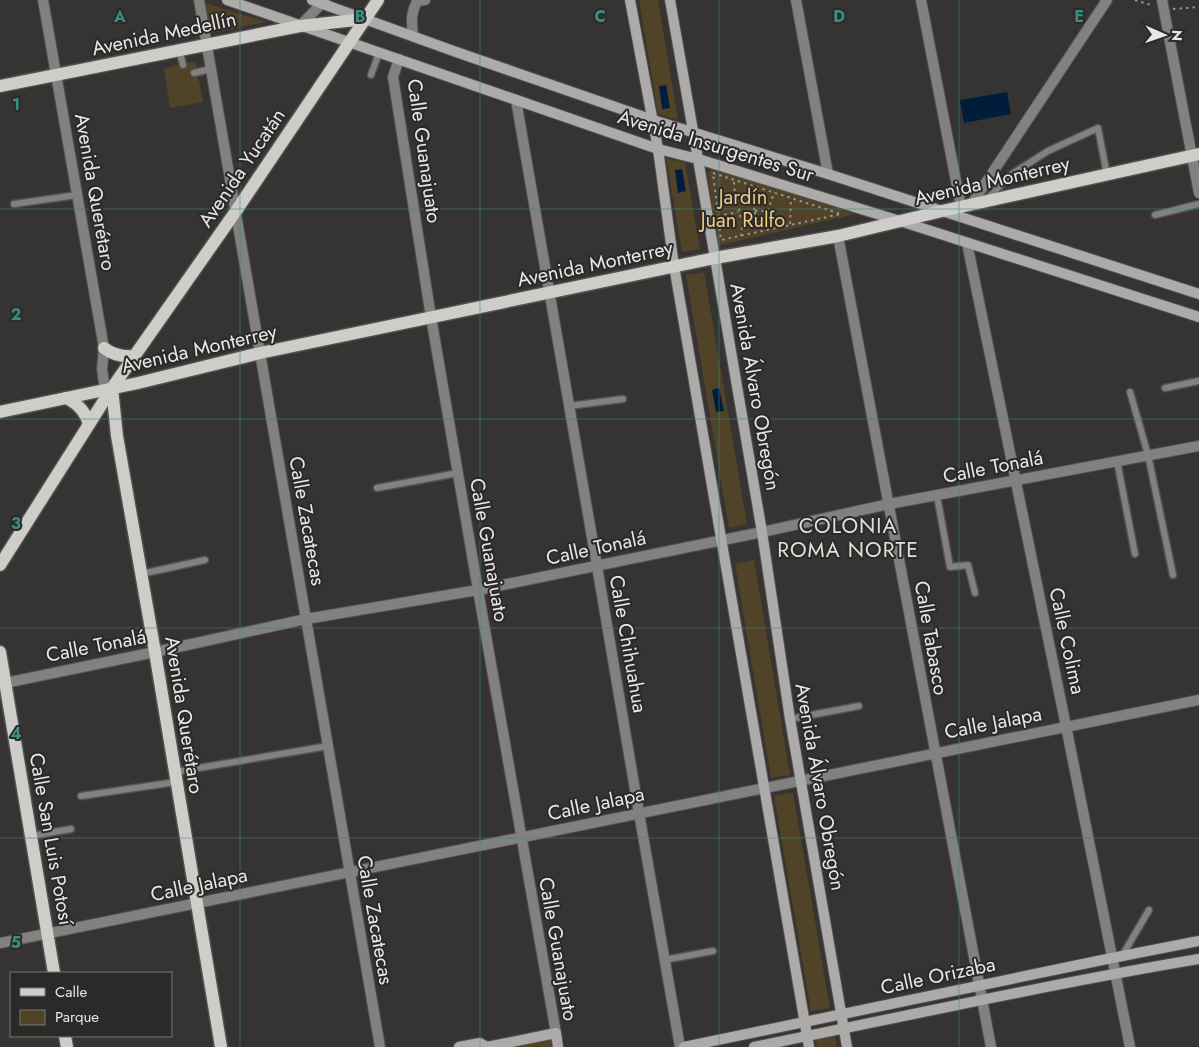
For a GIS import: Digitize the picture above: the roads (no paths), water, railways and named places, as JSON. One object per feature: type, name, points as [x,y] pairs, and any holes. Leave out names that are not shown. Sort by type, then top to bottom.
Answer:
[{"type":"main road","name":"Avenida Insurgentes Sur","points":[[227,0],[658,149],[698,159],[900,221],[1199,317]]},
{"type":"main road","name":"Avenida Yucatán","points":[[108,389],[135,356],[236,211],[378,0]]},
{"type":"main road","points":[[630,0],[658,149],[674,266],[808,1042]]},
{"type":"main road","name":"Avenida Álvaro Obregón","points":[[670,0],[762,532],[800,780],[847,1047]]},
{"type":"main road","name":"Avenida Insurgentes Sur","points":[[320,1],[365,19],[653,120],[828,174],[1199,294]]},
{"type":"main road","name":"Avenida Medellín","points":[[0,86],[300,26],[365,19]]},
{"type":"main road","name":"Avenida Monterrey","points":[[0,412],[260,353],[674,266],[838,236],[985,201],[1196,155]]},
{"type":"main road","points":[[104,348],[108,352],[119,356],[135,356]]},
{"type":"main road","points":[[0,565],[89,424],[108,389]]},
{"type":"main road","name":"Avenida Querétaro","points":[[108,389],[155,652],[220,1047]]},
{"type":"main road","points":[[66,398],[83,411],[89,424]]},
{"type":"main road","name":"Calle San Luis Potosí","points":[[0,652],[3,683],[54,972]]},
{"type":"main road","name":"Calle Orizaba","points":[[682,1047],[1199,941]]},
{"type":"main road","name":"Calle Orizaba","points":[[754,1047],[808,1042],[844,1028],[1115,973],[1199,959]]},
{"type":"main road","points":[[459,1047],[480,1043],[487,1047],[556,1033]]},
{"type":"main road","name":"Calle Guanajuato","points":[[556,1033],[558,1047]]},
{"type":"street","name":"Avenida Querétaro","points":[[42,0],[104,348],[102,368],[108,389]]},
{"type":"street","name":"Calle Zacatecas","points":[[199,0],[380,1047]]},
{"type":"street","points":[[413,36],[411,17],[413,10],[418,2],[425,0]]},
{"type":"street","points":[[796,0],[828,174]]},
{"type":"street","points":[[921,0],[966,206]]},
{"type":"street","points":[[966,206],[1107,0]]},
{"type":"street","points":[[1162,0],[1196,155],[1199,193]]},
{"type":"street","points":[[300,26],[320,1]]},
{"type":"street","name":"Calle Guanajuato","points":[[399,60],[393,77],[478,590],[556,1033]]},
{"type":"street","name":"Calle Chihuahua","points":[[516,100],[664,960],[682,1047]]},
{"type":"street","name":"Calle Tabasco","points":[[838,236],[990,1047]]},
{"type":"street","name":"Calle Colima","points":[[967,243],[1066,726],[1117,957],[1115,973],[1130,1047]]},
{"type":"street","name":"Calle Tonalá","points":[[3,683],[306,620],[478,590],[597,566],[889,504],[1199,446]]},
{"type":"street","name":"Calle Jalapa","points":[[0,943],[1199,700]]},
{"type":"lane","points":[[179,49],[183,65]]},
{"type":"lane","points":[[371,75],[379,52]]},
{"type":"lane","points":[[194,73],[211,69]]},
{"type":"lane","points":[[985,201],[1012,174],[1048,151],[1098,128],[1107,175]]},
{"type":"lane","points":[[14,204],[77,194]]},
{"type":"lane","points":[[1156,215],[1199,204]]},
{"type":"lane","points":[[1165,388],[1199,381]]},
{"type":"lane","points":[[1130,392],[1148,455],[1173,575]]},
{"type":"lane","points":[[569,406],[623,398]]},
{"type":"lane","points":[[1117,461],[1135,554]]},
{"type":"lane","points":[[377,488],[458,472]]},
{"type":"lane","points":[[936,496],[950,567],[968,565],[975,594]]},
{"type":"lane","points":[[141,574],[205,560]]},
{"type":"lane","points":[[790,719],[860,706]]},
{"type":"lane","points":[[81,796],[328,746]]},
{"type":"lane","points":[[31,836],[71,828]]},
{"type":"lane","points":[[1117,957],[1149,910]]},
{"type":"lane","points":[[664,960],[714,951]]},
{"type":"water","points":[[666,85],[670,108],[662,109],[659,86]]},
{"type":"water","points":[[1007,92],[1011,114],[964,123],[960,100]]},
{"type":"water","points":[[682,169],[686,191],[678,193],[675,170]]},
{"type":"water","points":[[719,388],[724,411],[716,412],[712,390]]},
{"type":"district","name":"COLONIA ROMA NORTE","points":[[848,538]]},
{"type":"park label","name":"Jardín Juan Rulfo","points":[[743,208]]}]
